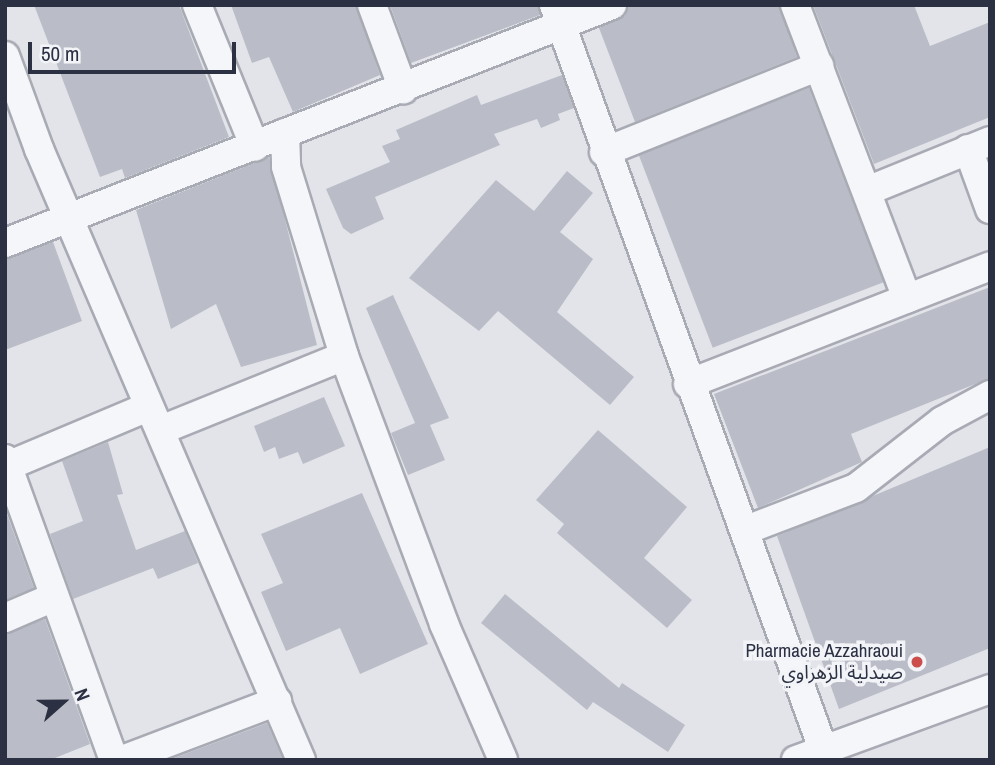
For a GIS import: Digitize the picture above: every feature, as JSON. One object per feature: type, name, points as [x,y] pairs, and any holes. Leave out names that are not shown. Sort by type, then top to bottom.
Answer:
[{"type":"street","points":[[197,5],[255,147]]},
{"type":"street","points":[[372,5],[403,89]]},
{"type":"street","points":[[5,243],[68,216],[403,89],[558,15],[612,5]]},
{"type":"street","points":[[795,5],[907,298]]},
{"type":"street","points":[[558,15],[604,152],[688,384],[746,530],[826,754]]},
{"type":"street","points":[[5,56],[68,216],[301,760]]},
{"type":"street","points":[[604,152],[819,66]]},
{"type":"street","points":[[285,133],[288,176],[344,355],[444,624],[503,760]]},
{"type":"street","points":[[867,191],[979,145],[990,209]]},
{"type":"street","points":[[688,384],[990,266]]},
{"type":"street","points":[[114,760],[52,598],[6,464],[344,355]]},
{"type":"street","points":[[746,530],[856,488],[942,421],[990,395]]},
{"type":"street","points":[[5,618],[52,598]]},
{"type":"street","points":[[796,760],[826,754],[990,690]]},
{"type":"street","points":[[122,760],[277,701]]},
{"type":"building","points":[[34,5],[179,5],[229,137],[125,178],[122,169],[100,177]]},
{"type":"building","points":[[231,5],[356,5],[380,75],[293,112],[269,57],[252,63]]},
{"type":"building","points":[[390,5],[538,5],[540,15],[411,63]]},
{"type":"building","points":[[628,5],[779,5],[797,57],[635,122],[599,28],[625,16]]},
{"type":"building","points":[[813,5],[914,5],[930,46],[990,22],[990,117],[874,164]]},
{"type":"building","points":[[562,75],[574,108],[558,114],[560,120],[541,128],[537,119],[494,134],[500,145],[375,197],[384,219],[351,234],[343,228],[326,189],[390,162],[382,146],[400,139],[396,130],[477,95],[481,105]]},
{"type":"building","points":[[809,88],[884,282],[713,348],[638,154]]},
{"type":"building","points":[[269,157],[317,345],[241,367],[216,304],[171,329],[136,210]]},
{"type":"building","points":[[567,171],[593,193],[560,232],[593,259],[557,312],[634,377],[610,405],[498,311],[479,331],[409,278],[496,180],[534,211]]},
{"type":"building","points":[[53,242],[82,321],[5,350],[5,259]]},
{"type":"building","points":[[990,287],[990,378],[851,434],[862,462],[758,508],[714,394]]},
{"type":"building","points":[[393,295],[449,418],[430,425],[445,460],[408,475],[391,433],[415,423],[366,308]]},
{"type":"building","points":[[324,397],[345,446],[303,464],[298,452],[279,459],[275,447],[264,452],[254,426]]},
{"type":"building","points":[[598,430],[687,507],[644,558],[692,600],[667,628],[557,533],[564,524],[536,500]]},
{"type":"building","points":[[108,442],[123,494],[117,495],[136,550],[185,531],[198,563],[158,579],[153,568],[73,599],[50,534],[83,521],[62,461]]},
{"type":"building","points":[[990,447],[990,648],[839,709],[777,536]]},
{"type":"building","points":[[362,493],[428,644],[360,674],[340,628],[286,651],[261,592],[283,583],[261,534]]},
{"type":"building","points":[[5,509],[34,588],[5,600]]},
{"type":"building","points":[[505,594],[619,688],[622,683],[685,725],[668,752],[593,702],[587,710],[481,623]]},
{"type":"building","points":[[45,619],[90,744],[50,760],[5,760],[5,634]]},
{"type":"building","points":[[267,723],[283,760],[169,760]]},
{"type":"place","name":"Pharmacie Azzahraoui صيدلية الزهراوي","points":[[917,662]]}]
